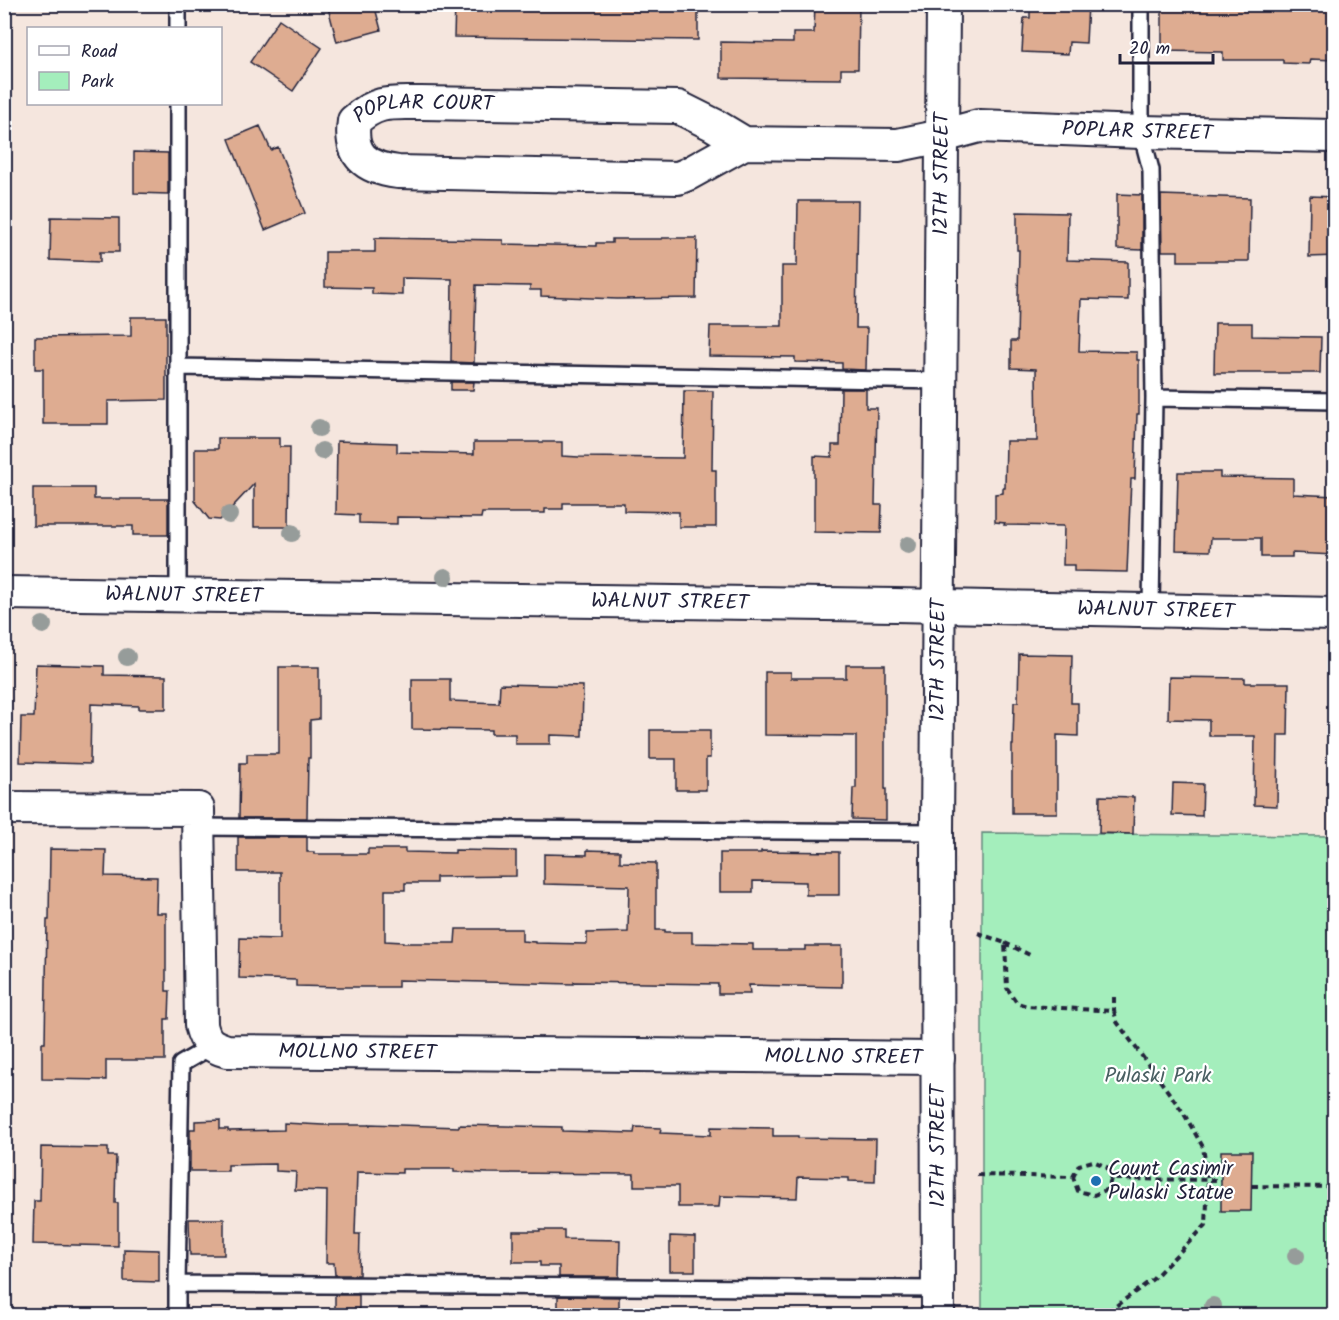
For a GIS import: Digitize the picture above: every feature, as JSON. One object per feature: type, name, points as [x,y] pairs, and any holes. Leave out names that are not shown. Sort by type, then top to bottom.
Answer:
[{"type":"street","name":"12TH STREET","points":[[938,1302],[937,832],[943,4]]},
{"type":"street","name":"POPLAR COURT","points":[[387,103],[678,107],[744,143],[720,158],[678,178],[398,172],[381,170],[365,161],[354,148],[352,131],[354,121],[366,111],[387,103]]},
{"type":"street","name":"POPLAR STREET","points":[[942,136],[979,126],[1335,136]]},
{"type":"street","points":[[744,143],[898,145],[942,136]]},
{"type":"street","name":"WALNUT STREET","points":[[4,592],[1335,614]]},
{"type":"street","points":[[4,808],[198,809],[201,1025],[204,1036],[212,1046]]},
{"type":"street","name":"MOLLNO STREET","points":[[212,1046],[227,1051],[938,1058]]},
{"type":"lane","points":[[178,4],[178,27]]},
{"type":"lane","points":[[1141,4],[1141,132],[1151,170],[1154,398],[1152,610]]},
{"type":"lane","points":[[178,105],[178,594]]},
{"type":"lane","points":[[178,367],[940,381]]},
{"type":"lane","points":[[1154,398],[1335,401]]},
{"type":"lane","points":[[197,827],[937,832]]},
{"type":"lane","points":[[177,1316],[181,1064],[212,1046]]},
{"type":"lane","points":[[177,1284],[938,1302]]},
{"type":"path","points":[[978,933],[1030,955]]},
{"type":"path","points":[[1005,943],[1007,988],[1017,1003],[1027,1006],[1114,1011]]},
{"type":"path","points":[[1102,1316],[1153,1279],[1206,1225],[1208,1180],[1203,1147],[1183,1112],[1117,1022],[1114,997]]},
{"type":"path","points":[[1333,1316],[1335,1097]]},
{"type":"path","points":[[1093,1161],[1107,1167],[1111,1179],[1108,1190],[1094,1195],[1078,1191],[1072,1178],[1079,1165],[1093,1161]]},
{"type":"path","points":[[977,1175],[1072,1178]]},
{"type":"path","points":[[1111,1179],[1221,1180]]},
{"type":"path","points":[[1252,1186],[1334,1187]]},
{"type":"green space","name":"Pulaski Park","points":[[982,833],[1334,836],[1334,1315],[982,1316]]},
{"type":"building","points":[[327,4],[374,4],[381,30],[337,42]]},
{"type":"building","points":[[455,4],[698,4],[698,40],[454,37]]},
{"type":"building","points":[[815,4],[859,4],[858,69],[841,69],[841,79],[721,78],[721,42],[793,43],[793,33],[814,33]]},
{"type":"building","points":[[1030,4],[1088,4],[1086,43],[1069,42],[1068,54],[1022,52],[1024,18],[1030,18]]},
{"type":"building","points":[[1162,4],[1335,4],[1335,60],[1310,59],[1309,64],[1283,63],[1283,60],[1223,60],[1223,52],[1162,51]]},
{"type":"building","points":[[279,19],[322,48],[293,91],[250,62]]},
{"type":"building","points":[[260,126],[271,150],[278,147],[305,213],[265,230],[229,139]]},
{"type":"building","points":[[134,152],[168,153],[168,194],[134,193]]},
{"type":"building","points":[[1117,194],[1142,195],[1142,250],[1117,249]]},
{"type":"building","points":[[1161,195],[1250,198],[1249,261],[1178,261],[1178,251],[1162,251]]},
{"type":"building","points":[[1310,196],[1335,197],[1335,256],[1309,257]]},
{"type":"building","points":[[798,201],[858,201],[856,328],[867,328],[866,370],[842,369],[842,363],[795,362],[795,357],[709,356],[710,326],[782,326],[782,266],[797,266]]},
{"type":"building","points":[[1017,212],[1068,213],[1067,260],[1128,262],[1128,300],[1081,299],[1079,351],[1137,352],[1137,360],[1139,360],[1139,414],[1137,414],[1135,479],[1131,479],[1127,572],[1074,571],[1074,565],[1063,565],[1064,526],[1004,525],[1005,523],[995,522],[995,494],[1003,493],[1003,488],[1005,488],[1006,441],[1037,441],[1036,369],[1011,368],[1011,341],[1017,341],[1019,250],[1017,250]]},
{"type":"building","points":[[51,217],[119,218],[119,252],[100,252],[100,262],[50,260]]},
{"type":"building","points":[[375,238],[503,240],[503,244],[596,246],[596,243],[612,243],[612,239],[697,238],[696,298],[617,299],[541,296],[541,290],[530,290],[530,286],[476,285],[474,363],[451,362],[452,279],[402,278],[402,295],[372,294],[372,288],[325,287],[325,252],[375,252]]},
{"type":"building","points":[[131,317],[166,317],[166,400],[108,401],[108,424],[43,424],[43,369],[35,369],[35,337],[131,336]]},
{"type":"building","points":[[1215,323],[1252,323],[1252,336],[1321,337],[1320,373],[1214,373]]},
{"type":"building","points":[[451,382],[474,382],[473,390],[451,390]]},
{"type":"building","points":[[841,389],[866,389],[866,408],[877,408],[875,505],[882,505],[881,533],[814,532],[814,456],[832,457],[832,445],[840,445]]},
{"type":"building","points":[[684,391],[713,391],[712,470],[716,470],[716,527],[679,527],[679,512],[624,511],[624,503],[563,503],[563,509],[545,509],[545,513],[482,513],[481,518],[397,517],[397,524],[359,523],[359,515],[336,514],[337,441],[397,443],[397,452],[474,454],[474,442],[562,442],[562,456],[683,458]]},
{"type":"building","points":[[218,438],[280,438],[280,447],[290,447],[289,527],[254,527],[254,484],[220,520],[209,519],[195,501],[195,449],[218,449]]},
{"type":"building","points":[[1178,472],[1220,472],[1220,477],[1293,478],[1293,494],[1335,496],[1335,555],[1292,553],[1292,557],[1261,557],[1261,538],[1211,538],[1210,551],[1176,550]]},
{"type":"building","points":[[33,488],[94,488],[94,499],[168,499],[168,535],[133,535],[133,526],[33,526]]},
{"type":"building","points":[[1019,654],[1072,655],[1071,703],[1078,703],[1078,736],[1057,735],[1057,813],[1012,813],[1012,745],[1014,702],[1018,702]]},
{"type":"building","points":[[36,664],[104,666],[104,675],[166,676],[166,709],[91,704],[90,764],[20,762],[21,717],[34,717]]},
{"type":"building","points":[[846,665],[885,665],[886,820],[852,819],[853,788],[856,788],[856,736],[765,735],[765,672],[791,672],[791,678],[846,678]]},
{"type":"building","points":[[279,667],[319,667],[319,719],[310,720],[307,818],[239,818],[240,763],[247,763],[247,754],[279,754]]},
{"type":"building","points":[[1169,677],[1245,678],[1245,683],[1289,683],[1288,735],[1278,735],[1277,806],[1254,805],[1255,736],[1209,736],[1209,720],[1168,719]]},
{"type":"building","points":[[412,679],[450,679],[450,701],[499,703],[500,684],[583,686],[582,736],[550,735],[550,744],[515,744],[515,734],[491,734],[491,730],[412,729]]},
{"type":"building","points":[[650,730],[710,730],[710,758],[706,758],[706,790],[676,790],[676,759],[650,759]]},
{"type":"building","points":[[1173,783],[1203,784],[1202,816],[1172,815]]},
{"type":"building","points":[[1100,796],[1134,797],[1133,834],[1099,833]]},
{"type":"building","points":[[238,837],[307,837],[307,852],[314,852],[314,854],[368,854],[368,849],[455,853],[455,850],[516,851],[516,876],[436,877],[436,883],[405,883],[405,890],[385,890],[385,941],[403,943],[455,943],[456,929],[522,929],[522,941],[587,944],[587,933],[628,932],[629,886],[544,884],[544,854],[587,855],[587,850],[620,851],[620,862],[656,863],[656,930],[692,932],[692,943],[753,944],[753,950],[805,950],[805,946],[842,946],[842,987],[749,985],[750,994],[718,994],[718,984],[398,980],[398,987],[340,987],[296,986],[296,980],[239,978],[240,938],[280,939],[280,872],[238,872]]},
{"type":"building","points":[[50,849],[106,850],[105,876],[157,877],[156,913],[166,913],[166,991],[170,991],[169,1019],[165,1019],[165,1060],[106,1060],[106,1080],[42,1079]]},
{"type":"building","points":[[761,851],[839,852],[839,895],[806,895],[806,882],[753,881],[753,892],[720,892],[720,853],[761,853]]},
{"type":"building","points":[[220,1120],[220,1129],[228,1129],[228,1131],[284,1130],[284,1123],[562,1127],[562,1131],[634,1133],[635,1127],[661,1128],[660,1133],[711,1135],[711,1127],[773,1128],[773,1136],[876,1139],[875,1182],[849,1181],[849,1178],[798,1177],[797,1198],[720,1196],[719,1207],[678,1207],[678,1186],[634,1186],[634,1174],[488,1173],[454,1172],[454,1169],[402,1169],[402,1173],[357,1172],[355,1234],[360,1234],[359,1275],[335,1275],[334,1263],[326,1263],[327,1191],[295,1190],[296,1172],[276,1171],[276,1164],[228,1165],[228,1171],[190,1171],[190,1129],[195,1129],[195,1121]]},
{"type":"building","points":[[41,1147],[108,1148],[108,1156],[116,1156],[115,1203],[118,1203],[118,1246],[33,1244],[34,1201],[40,1201]]},
{"type":"building","points":[[1221,1151],[1252,1151],[1251,1211],[1221,1211]]},
{"type":"building","points":[[189,1219],[224,1219],[224,1255],[190,1255]]},
{"type":"building","points":[[564,1230],[564,1239],[620,1240],[619,1277],[559,1277],[559,1266],[540,1266],[540,1262],[513,1262],[513,1231]]},
{"type":"building","points":[[670,1236],[695,1237],[695,1271],[670,1271]]},
{"type":"building","points":[[124,1249],[159,1250],[159,1282],[124,1281]]},
{"type":"building","points":[[335,1295],[359,1295],[359,1316],[335,1316]]},
{"type":"building","points":[[558,1296],[619,1297],[619,1316],[558,1316]]},
{"type":"place","name":"Count Casimir Pulaski Statue","points":[[1096,1181]]}]
